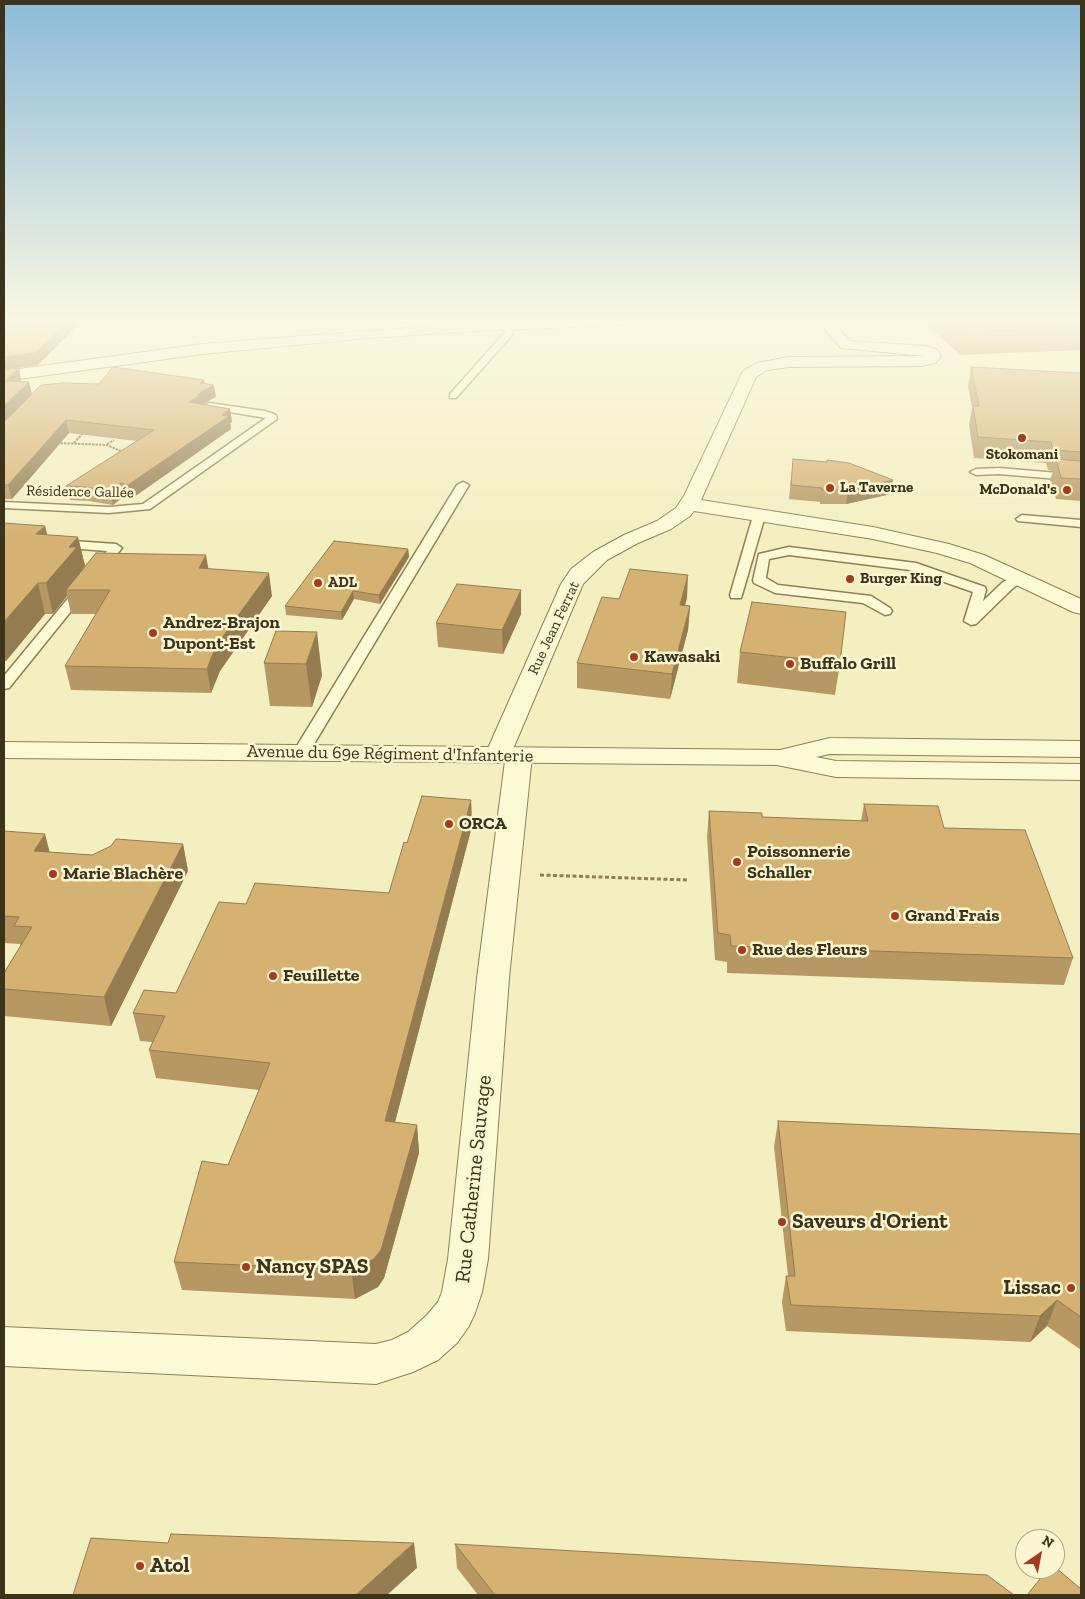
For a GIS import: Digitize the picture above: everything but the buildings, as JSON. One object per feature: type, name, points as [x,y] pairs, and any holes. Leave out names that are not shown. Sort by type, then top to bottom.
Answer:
[{"type":"street","points":[[739,393],[686,508],[759,516],[872,533],[942,548],[1021,578],[1081,607]]},
{"type":"street","name":"Rue Jean Ferrat","points":[[509,756],[566,596],[579,574],[600,556],[613,548],[664,525],[686,508]]},
{"type":"street","name":"Avenue du 69e Régiment d'Infanterie","points":[[777,758],[830,746],[1081,749]]},
{"type":"street","name":"Avenue du 69e Régiment d'Infanterie","points":[[4,750],[777,758],[836,769],[1081,772]]},
{"type":"street","name":"Rue Catherine Sauvage","points":[[4,1347],[376,1364],[398,1358],[423,1346],[442,1329],[454,1313],[462,1292],[468,1259],[494,978],[509,756]]},
{"type":"lane","points":[[453,396],[456,393]]},
{"type":"lane","name":"Résidence Gallée","points":[[4,505],[109,510],[146,507],[272,419],[272,417],[265,414],[209,406]]},
{"type":"lane","points":[[976,472],[998,471],[1081,478]]},
{"type":"lane","points":[[300,754],[463,485]]},
{"type":"lane","points":[[736,595],[759,516]]},
{"type":"lane","points":[[1022,520],[1081,524]]},
{"type":"lane","points":[[4,685],[116,548],[51,544]]},
{"type":"lane","points":[[885,611],[866,599],[775,589],[759,580],[763,557],[789,551],[912,566],[980,590],[971,621],[1008,584],[1021,578]]},
{"type":"path","points":[[74,443],[86,430]]},
{"type":"path","points":[[56,443],[107,444],[114,440]]},
{"type":"path","points":[[107,444],[118,452],[128,452]]},
{"type":"path","points":[[540,875],[688,880]]},
{"type":"place","name":"Stokomani","points":[[1022,438]]},
{"type":"place","name":"La Taverne","points":[[830,488]]},
{"type":"place","name":"McDonald's","points":[[1067,490]]},
{"type":"place","name":"Burger King","points":[[850,579]]},
{"type":"place","name":"ADL","points":[[318,583]]},
{"type":"place","name":"Andrez-Brajon Dupont-Est","points":[[153,633]]},
{"type":"place","name":"Kawasaki","points":[[634,657]]},
{"type":"place","name":"Buffalo Grill","points":[[790,664]]},
{"type":"place","name":"ORCA","points":[[449,824]]},
{"type":"place","name":"Poissonnerie Schaller","points":[[737,862]]},
{"type":"place","name":"Marie Blachère","points":[[53,874]]},
{"type":"place","name":"Grand Frais","points":[[895,916]]},
{"type":"place","name":"Rue des Fleurs","points":[[742,950]]},
{"type":"place","name":"Feuillette","points":[[273,976]]},
{"type":"place","name":"Saveurs d'Orient","points":[[782,1222]]},
{"type":"place","name":"Nancy SPAS","points":[[246,1267]]},
{"type":"place","name":"Lissac","points":[[1071,1288]]},
{"type":"place","name":"Atol","points":[[140,1566]]}]
